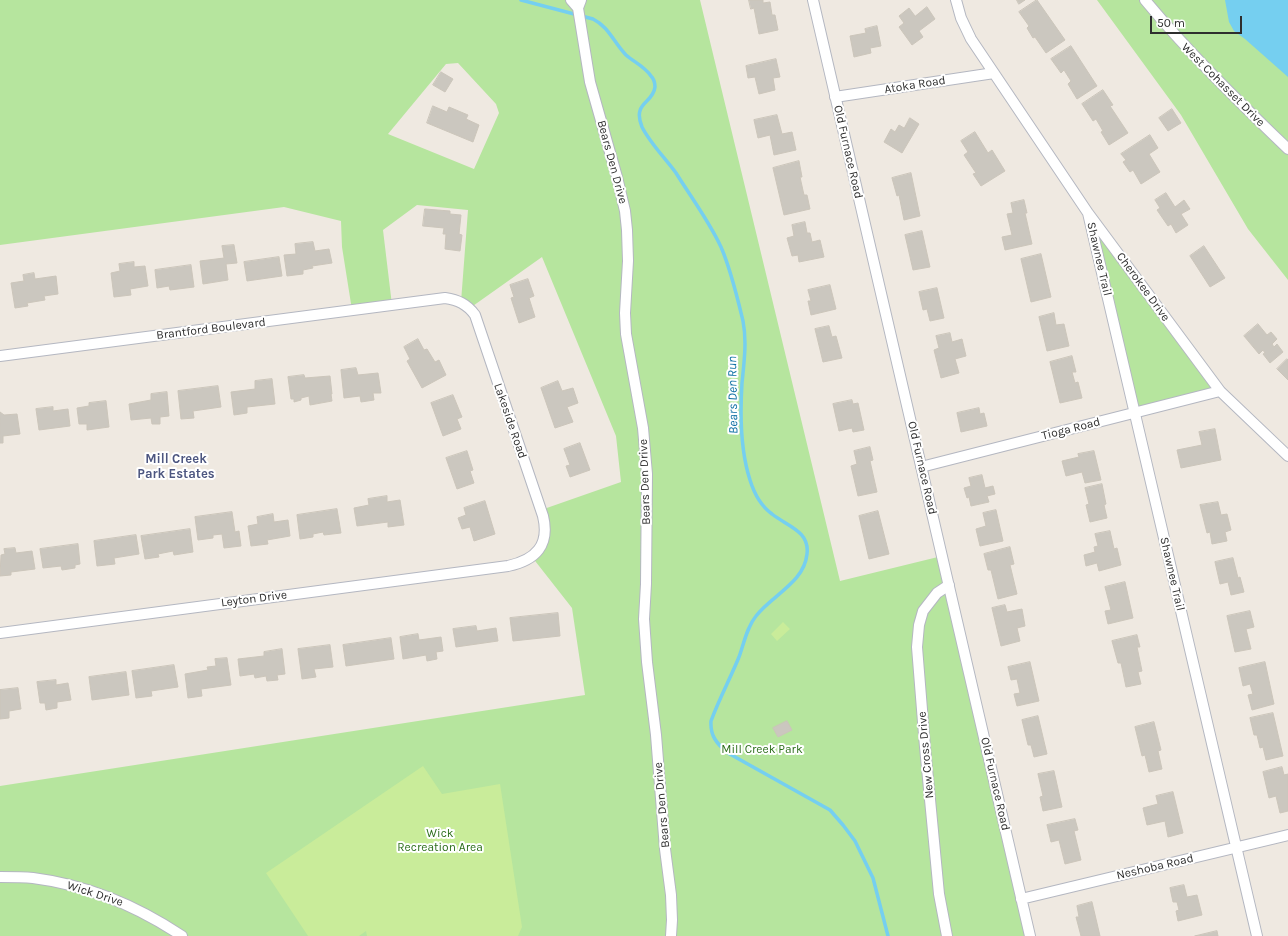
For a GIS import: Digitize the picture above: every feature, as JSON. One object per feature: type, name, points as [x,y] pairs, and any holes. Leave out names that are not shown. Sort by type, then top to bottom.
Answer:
[{"type":"street","name":"Old Furnace Road","points":[[813,0],[1030,936]]},
{"type":"street","name":"Cherokee Drive","points":[[956,0],[965,28],[1088,213],[1220,391],[1288,456]]},
{"type":"street","name":"West Cohasset Drive","points":[[1144,0],[1187,49],[1288,149]]},
{"type":"street","name":"Bears Den Drive","points":[[577,4],[594,98],[617,177],[625,211],[627,230],[628,261],[625,313],[626,334],[643,428],[647,474],[646,584],[644,619],[647,662],[656,735],[665,849],[671,895],[671,936]]},
{"type":"street","name":"Atoka Road","points":[[835,97],[994,73]]},
{"type":"street","name":"Shawnee Trail","points":[[1088,213],[1257,936]]},
{"type":"street","name":"Lakeside Road","points":[[422,301],[445,298],[455,300],[470,308],[474,315],[543,516],[546,526],[545,535],[538,550],[532,557],[521,563],[508,566]]},
{"type":"street","name":"Brantford Boulevard","points":[[0,356],[422,301]]},
{"type":"street","name":"Tioga Road","points":[[921,467],[1220,391]]},
{"type":"street","name":"Leyton Drive","points":[[0,633],[508,566]]},
{"type":"street","name":"New Cross Drive","points":[[947,936],[937,875],[925,747],[918,647],[919,625],[923,611],[937,593],[949,585]]},
{"type":"street","name":"Neshoba Road","points":[[1022,899],[1288,835]]},
{"type":"street","name":"Wick Drive","points":[[0,877],[32,878],[68,884],[97,893],[134,907],[162,922],[182,936]]},
{"type":"green space","name":"Mill Creek Park","points":[[0,0],[700,0],[840,581],[942,556],[1030,936],[0,936],[0,786],[585,695],[572,608],[532,557],[543,543],[541,510],[621,482],[616,436],[542,257],[470,308],[461,302],[468,210],[417,205],[383,230],[392,305],[352,310],[342,247],[341,221],[284,207],[0,245]],"holes":[[[458,63],[496,104],[499,113],[474,169],[388,134],[446,64]]]},
{"type":"green space","points":[[1097,0],[1288,0],[1288,280],[1248,229],[1181,115]]},
{"type":"green space","points":[[1088,213],[1220,391],[1135,413]]},
{"type":"green space","points":[[783,622],[790,629],[777,641],[771,634]]},
{"type":"green space","name":"Wick Recreation Area","points":[[423,766],[442,794],[500,784],[522,927],[518,936],[367,936],[366,931],[359,936],[308,936],[266,873]]},
{"type":"water","points":[[1225,0],[1288,0],[1288,77],[1234,31],[1229,22]]},
{"type":"building","points":[[749,0],[763,0],[763,3],[770,2],[772,15],[775,15],[778,30],[759,34],[754,8],[751,9]]},
{"type":"building","points":[[1017,0],[1025,0],[1019,4]]},
{"type":"building","points":[[1037,0],[1065,40],[1046,53],[1035,37],[1033,38],[1027,28],[1029,26],[1019,12]]},
{"type":"building","points":[[927,7],[935,19],[919,31],[923,37],[912,45],[899,27],[904,23],[899,16],[909,8],[915,16]]},
{"type":"building","points":[[877,26],[881,46],[870,48],[871,53],[854,57],[850,36],[866,33],[865,29]]},
{"type":"building","points":[[1071,46],[1097,86],[1077,99],[1068,84],[1071,81],[1064,70],[1061,73],[1051,59]]},
{"type":"building","points":[[776,59],[780,77],[773,78],[775,90],[759,94],[755,77],[748,78],[746,66]]},
{"type":"building","points":[[441,72],[453,79],[445,92],[433,85]]},
{"type":"building","points":[[1103,90],[1113,105],[1110,106],[1128,133],[1109,145],[1101,132],[1103,131],[1096,119],[1093,121],[1082,104]]},
{"type":"building","points":[[433,106],[447,112],[449,107],[468,115],[466,119],[479,125],[473,142],[427,123]]},
{"type":"building","points":[[1172,109],[1181,123],[1168,131],[1159,118]]},
{"type":"building","points":[[777,115],[782,134],[792,132],[796,150],[774,155],[770,135],[758,138],[754,120]]},
{"type":"building","points":[[910,118],[919,124],[902,153],[884,142],[891,129],[895,132],[899,125],[904,128]]},
{"type":"building","points":[[975,132],[988,153],[992,150],[1005,171],[981,186],[973,174],[976,173],[964,155],[968,152],[961,141]]},
{"type":"building","points":[[1150,135],[1158,148],[1149,154],[1160,172],[1141,184],[1133,170],[1130,172],[1123,162],[1126,160],[1121,154]]},
{"type":"building","points":[[799,161],[802,177],[800,177],[804,195],[807,195],[810,209],[784,215],[773,168]]},
{"type":"building","points":[[911,173],[920,216],[904,220],[899,195],[897,196],[892,178]]},
{"type":"building","points":[[1166,193],[1175,207],[1184,200],[1190,209],[1181,214],[1188,225],[1176,233],[1171,224],[1168,226],[1157,210],[1160,208],[1155,200]]},
{"type":"building","points":[[1024,200],[1027,213],[1025,213],[1032,244],[1005,250],[1002,237],[1012,235],[1007,214],[1013,213],[1011,203]]},
{"type":"building","points":[[425,209],[450,211],[450,214],[461,215],[459,234],[462,235],[460,251],[445,249],[446,234],[443,234],[444,228],[423,226]]},
{"type":"building","points":[[805,222],[807,233],[810,233],[812,242],[820,240],[824,257],[799,262],[798,255],[792,256],[787,238],[794,236],[792,225]]},
{"type":"building","points":[[922,231],[930,267],[913,270],[905,235]]},
{"type":"building","points":[[313,242],[315,251],[329,249],[332,263],[312,266],[313,268],[303,270],[303,274],[287,276],[284,255],[296,254],[295,244]]},
{"type":"building","points":[[234,245],[237,263],[226,264],[228,280],[203,284],[200,261],[224,258],[222,246]]},
{"type":"building","points":[[1204,246],[1225,278],[1210,287],[1190,256]]},
{"type":"building","points":[[1041,254],[1051,297],[1031,302],[1021,259]]},
{"type":"building","points":[[279,257],[282,276],[247,281],[244,262]]},
{"type":"building","points":[[134,262],[134,267],[145,266],[148,286],[130,289],[131,295],[114,297],[111,273],[120,271],[119,264]]},
{"type":"building","points":[[191,265],[194,287],[170,290],[169,286],[157,288],[155,270]]},
{"type":"building","points":[[34,273],[35,279],[56,276],[58,294],[44,296],[45,300],[27,303],[28,306],[15,308],[11,283],[24,281],[23,275]]},
{"type":"building","points":[[528,279],[534,296],[529,298],[535,317],[519,323],[511,298],[514,297],[510,285]]},
{"type":"building","points":[[830,285],[836,309],[811,315],[808,301],[811,301],[808,290]]},
{"type":"building","points":[[937,288],[944,318],[930,321],[927,309],[923,310],[919,292]]},
{"type":"building","points":[[1054,313],[1056,325],[1064,324],[1069,346],[1047,351],[1039,317]]},
{"type":"building","points":[[1258,324],[1267,335],[1271,332],[1277,339],[1272,344],[1274,347],[1277,344],[1283,352],[1270,363],[1263,354],[1265,353],[1263,350],[1259,354],[1244,336]]},
{"type":"building","points":[[829,326],[832,337],[836,336],[842,358],[823,362],[815,329]]},
{"type":"building","points":[[950,333],[952,342],[962,339],[966,356],[955,359],[959,373],[941,378],[934,350],[939,348],[936,336]]},
{"type":"building","points":[[418,339],[424,350],[427,349],[435,362],[439,360],[446,375],[422,388],[407,361],[410,359],[404,347]]},
{"type":"building","points":[[1072,356],[1076,372],[1072,372],[1075,383],[1078,382],[1082,398],[1060,403],[1050,362]]},
{"type":"building","points":[[1287,359],[1288,360],[1288,380],[1277,369]]},
{"type":"building","points":[[356,368],[358,375],[378,373],[381,393],[373,393],[374,400],[361,402],[360,396],[344,398],[341,370]]},
{"type":"building","points":[[304,375],[305,378],[330,376],[332,401],[310,405],[309,396],[294,402],[294,399],[291,399],[288,377]]},
{"type":"building","points":[[272,379],[275,404],[247,407],[247,413],[234,415],[231,392],[255,389],[255,381]]},
{"type":"building","points":[[558,381],[562,391],[573,388],[578,403],[567,407],[573,422],[555,428],[541,388]]},
{"type":"building","points":[[218,386],[221,407],[193,411],[194,418],[181,419],[178,391]]},
{"type":"building","points":[[167,392],[169,416],[160,417],[160,424],[152,424],[151,418],[131,420],[129,404],[151,400],[151,394]]},
{"type":"building","points":[[453,395],[462,417],[457,419],[461,429],[443,436],[431,403]]},
{"type":"building","points":[[852,400],[853,404],[858,403],[864,430],[853,432],[852,428],[839,431],[833,404]]},
{"type":"building","points":[[106,401],[109,427],[87,430],[87,424],[79,424],[77,408],[89,406],[89,403]]},
{"type":"building","points":[[53,407],[53,411],[68,409],[70,426],[39,430],[36,409]]},
{"type":"building","points":[[979,408],[980,414],[984,413],[987,426],[961,432],[957,413]]},
{"type":"building","points":[[0,412],[4,415],[17,414],[20,434],[3,436],[3,443],[0,443]]},
{"type":"building","points":[[1215,429],[1221,460],[1181,468],[1177,450],[1202,445],[1199,432]]},
{"type":"building","points":[[580,443],[590,470],[570,477],[566,466],[570,465],[564,449]]},
{"type":"building","points":[[870,447],[873,460],[870,461],[877,492],[858,496],[851,466],[857,464],[854,451]]},
{"type":"building","points":[[467,451],[473,470],[470,471],[474,483],[457,489],[446,458]]},
{"type":"building","points":[[1094,451],[1101,480],[1085,483],[1082,472],[1066,476],[1062,461],[1079,457],[1078,454]]},
{"type":"building","points":[[982,475],[985,488],[993,486],[995,494],[987,496],[989,502],[971,506],[969,497],[967,498],[964,488],[971,486],[969,478]]},
{"type":"building","points":[[1102,484],[1107,518],[1090,522],[1086,505],[1089,504],[1085,488]]},
{"type":"building","points":[[387,496],[387,502],[400,500],[404,525],[388,527],[388,522],[357,526],[354,508],[369,505],[368,499]]},
{"type":"building","points":[[485,501],[495,534],[474,541],[470,527],[462,529],[458,518],[466,515],[464,508]]},
{"type":"building","points":[[1218,502],[1221,515],[1227,514],[1231,530],[1225,532],[1227,541],[1212,544],[1210,532],[1207,533],[1200,505]]},
{"type":"building","points":[[337,509],[341,533],[324,535],[323,532],[313,534],[313,537],[300,539],[297,515]]},
{"type":"building","points":[[996,510],[1003,541],[980,546],[976,529],[986,526],[983,513]]},
{"type":"building","points":[[878,511],[889,554],[869,559],[859,516]]},
{"type":"building","points":[[232,512],[235,532],[239,531],[241,546],[224,548],[222,534],[213,535],[213,538],[198,540],[195,517]]},
{"type":"building","points":[[273,514],[274,522],[288,520],[290,536],[267,540],[268,544],[251,546],[248,526],[258,524],[257,517]]},
{"type":"building","points":[[190,529],[193,552],[174,555],[173,551],[158,554],[159,557],[145,559],[141,536]]},
{"type":"building","points":[[1110,531],[1114,549],[1117,548],[1121,565],[1099,571],[1097,563],[1086,566],[1084,555],[1095,552],[1094,547],[1098,546],[1095,534]]},
{"type":"building","points":[[136,535],[139,554],[114,558],[115,564],[97,566],[94,541]]},
{"type":"building","points":[[78,544],[80,564],[75,565],[75,568],[62,570],[61,566],[43,568],[40,549]]},
{"type":"building","points":[[1010,547],[1014,564],[1010,565],[1017,594],[998,599],[991,570],[988,570],[984,554]]},
{"type":"building","points":[[15,548],[16,553],[32,551],[35,569],[11,572],[11,575],[0,576],[1,555],[5,554],[4,549]]},
{"type":"building","points":[[1233,558],[1238,578],[1240,577],[1244,592],[1231,595],[1228,582],[1220,584],[1215,562]]},
{"type":"building","points":[[1125,582],[1133,618],[1108,624],[1105,611],[1111,610],[1105,587]]},
{"type":"building","points":[[1005,605],[1007,612],[1022,609],[1025,626],[1017,628],[1020,641],[1001,646],[992,608]]},
{"type":"building","points":[[1250,611],[1254,627],[1246,629],[1251,649],[1235,652],[1227,616]]},
{"type":"building","points":[[558,613],[560,636],[513,641],[510,618]]},
{"type":"building","points":[[476,626],[477,631],[496,628],[498,641],[456,647],[453,629]]},
{"type":"building","points":[[418,634],[419,640],[441,637],[443,651],[436,652],[437,659],[427,661],[426,655],[403,659],[400,637]]},
{"type":"building","points":[[1137,635],[1140,647],[1137,647],[1142,671],[1138,672],[1141,684],[1126,687],[1121,663],[1118,663],[1112,641]]},
{"type":"building","points":[[391,638],[394,659],[346,666],[343,645]]},
{"type":"building","points":[[330,645],[333,667],[314,669],[316,677],[302,679],[298,649]]},
{"type":"building","points":[[282,649],[285,674],[277,675],[278,680],[267,681],[266,676],[255,678],[254,674],[240,676],[238,659],[264,656],[264,652]]},
{"type":"building","points":[[227,658],[231,685],[201,689],[202,696],[188,698],[185,674],[208,670],[207,667],[216,666],[215,659]]},
{"type":"building","points":[[1030,662],[1039,701],[1017,706],[1014,694],[1020,693],[1017,679],[1011,680],[1008,667]]},
{"type":"building","points":[[1265,662],[1274,704],[1252,710],[1248,695],[1253,694],[1250,684],[1243,686],[1239,668]]},
{"type":"building","points":[[174,665],[178,687],[151,691],[152,696],[136,698],[132,671]]},
{"type":"building","points":[[126,672],[129,695],[92,700],[89,677]]},
{"type":"building","points":[[56,680],[56,685],[68,683],[71,700],[57,702],[57,708],[46,710],[45,703],[40,703],[37,682]]},
{"type":"building","points":[[18,688],[21,709],[9,711],[9,718],[0,719],[0,690]]},
{"type":"building","points":[[1273,713],[1283,756],[1266,760],[1263,747],[1260,748],[1257,735],[1254,735],[1250,718]]},
{"type":"building","points":[[1038,716],[1047,754],[1034,757],[1031,745],[1028,745],[1022,720]]},
{"type":"building","points":[[787,721],[792,730],[778,737],[773,728]]},
{"type":"building","points":[[1154,722],[1161,750],[1158,751],[1162,769],[1149,772],[1145,755],[1142,756],[1135,727]]},
{"type":"building","points":[[1282,767],[1284,775],[1288,774],[1288,811],[1280,813],[1276,796],[1269,798],[1263,772]]},
{"type":"building","points":[[1054,771],[1062,807],[1043,811],[1040,797],[1043,796],[1038,774]]},
{"type":"building","points":[[1173,792],[1183,833],[1168,837],[1165,821],[1147,825],[1143,808],[1158,804],[1156,796]]},
{"type":"building","points":[[1075,819],[1078,830],[1074,831],[1081,860],[1065,864],[1059,840],[1051,842],[1047,825]]},
{"type":"building","points":[[1184,885],[1187,897],[1197,895],[1202,915],[1178,921],[1176,911],[1179,910],[1177,902],[1173,902],[1170,888]]},
{"type":"building","points":[[1092,902],[1100,936],[1081,936],[1076,917],[1079,917],[1077,906]]},
{"type":"building","points":[[1217,931],[1218,936],[1195,936]]},
{"type":"waterway","name":"Bears Den Run","points":[[521,0],[593,19],[599,22],[626,55],[646,70],[652,77],[655,87],[651,97],[641,108],[640,119],[642,127],[653,145],[676,173],[700,209],[725,256],[736,293],[745,336],[741,419],[744,456],[750,480],[758,499],[768,511],[801,534],[807,546],[807,554],[805,564],[794,581],[763,608],[750,625],[739,657],[711,721],[712,731],[715,739],[728,753],[830,810],[843,825],[855,841],[873,878],[888,936]]},
{"type":"district","name":"Mill Creek Park Estates","points":[[176,466]]}]
